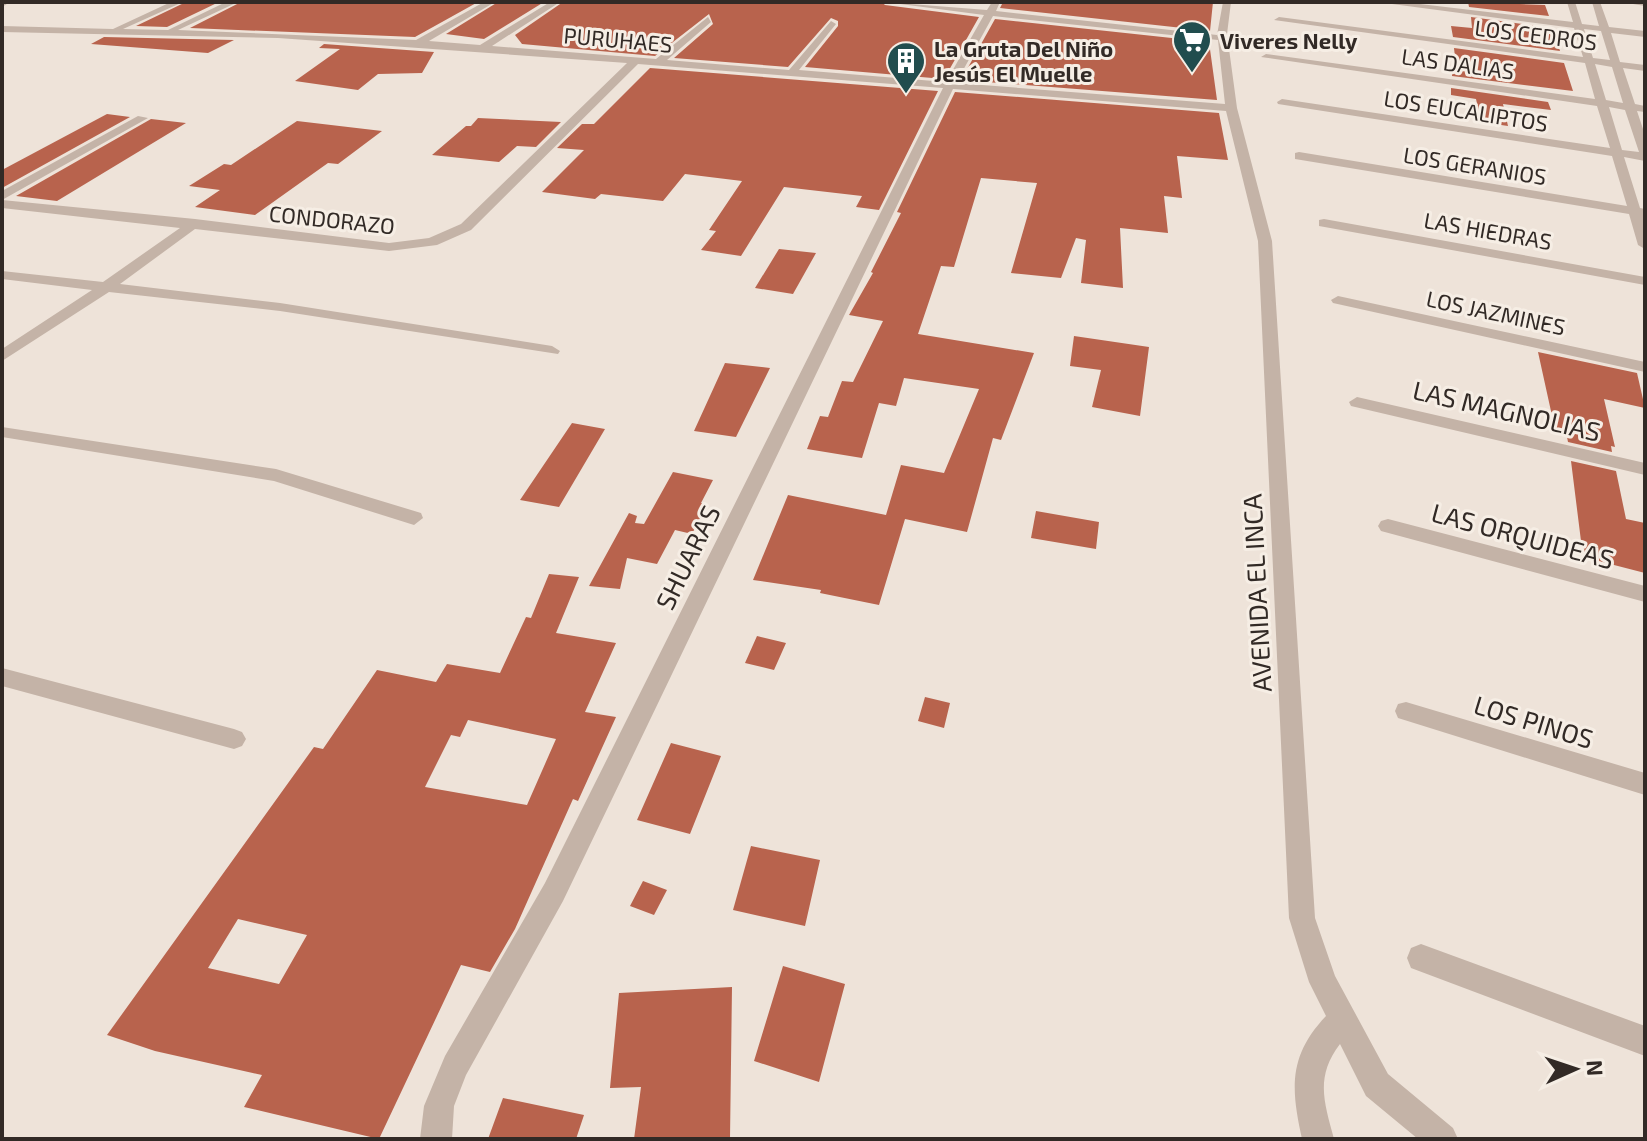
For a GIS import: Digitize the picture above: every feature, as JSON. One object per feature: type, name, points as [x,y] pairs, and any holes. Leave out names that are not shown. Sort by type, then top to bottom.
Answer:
[{"type":"street","points":[[110,31],[179,2]]},
{"type":"street","points":[[165,32],[234,2]]},
{"type":"street","points":[[418,43],[491,2]]},
{"type":"street","points":[[482,48],[556,2]]},
{"type":"street","points":[[889,2],[1222,38]]},
{"type":"street","name":"SHUARAS","points":[[436,1139],[439,1106],[455,1066],[554,892],[949,86],[996,2]]},
{"type":"street","name":"AVENIDA EL INCA","points":[[1227,2],[1222,38],[1231,108],[1265,241],[1302,918],[1323,982],[1377,1085],[1442,1139]]},
{"type":"street","points":[[1381,2],[1645,34]]},
{"type":"street","points":[[1571,2],[1617,153],[1640,212],[1645,245]]},
{"type":"street","points":[[1596,2],[1645,155]]},
{"type":"street","points":[[1636,2],[1645,3]]},
{"type":"street","points":[[659,62],[708,20]]},
{"type":"street","name":"LOS CEDROS","points":[[1279,20],[1645,68]]},
{"type":"street","points":[[791,74],[831,24]]},
{"type":"street","name":"PURUHAES","points":[[2,29],[165,32],[418,43],[1231,108]]},
{"type":"street","name":"LAS DALIAS","points":[[1266,57],[1645,109]]},
{"type":"street","name":"CONDORAZO","points":[[2,204],[195,223],[389,247],[432,242],[466,227],[635,61]]},
{"type":"street","name":"LOS EUCALIPTOS","points":[[1282,102],[1645,155]]},
{"type":"street","points":[[2,196],[142,118]]},
{"type":"street","name":"LOS GERANIOS","points":[[1299,156],[1640,212]]},
{"type":"street","points":[[2,356],[105,288],[195,223]]},
{"type":"street","name":"LAS HIEDRAS","points":[[1324,223],[1645,281]]},
{"type":"street","points":[[2,275],[280,307],[552,351]]},
{"type":"street","name":"LOS JAZMINES","points":[[1338,300],[1645,367]]},
{"type":"street","name":"LAS MAGNOLIAS","points":[[1357,402],[1645,469]]},
{"type":"street","points":[[2,432],[276,475],[414,518]]},
{"type":"street","name":"LAS ORQUIDEAS","points":[[1388,526],[1645,594]]},
{"type":"street","points":[[2,677],[234,739]]},
{"type":"street","name":"LOS PINOS","points":[[1406,711],[1645,784]]},
{"type":"street","points":[[1421,958],[1645,1041]]},
{"type":"street","points":[[1318,1139],[1306,1092],[1309,1064],[1327,1034],[1343,1019]]},
{"type":"building","points":[[186,2],[219,2],[167,27],[136,26]]},
{"type":"building","points":[[241,2],[478,2],[415,37],[190,28]]},
{"type":"building","points":[[498,2],[544,2],[484,39],[446,34]]},
{"type":"building","points":[[563,2],[882,2],[885,5],[979,17],[944,79],[805,67],[838,26],[838,21],[831,18],[788,67],[674,58],[713,24],[709,14],[655,56],[522,44],[515,35]]},
{"type":"building","points":[[1003,2],[1213,2],[1210,31],[1000,8]]},
{"type":"building","points":[[1468,2],[1545,5],[1549,16],[1469,7]]},
{"type":"building","points":[[1471,17],[1553,28],[1560,51],[1453,37],[1451,26],[1472,28]]},
{"type":"building","points":[[995,19],[1209,42],[1217,100],[961,80]]},
{"type":"building","points":[[104,37],[234,40],[208,53],[91,44]]},
{"type":"building","points":[[324,44],[434,52],[422,73],[378,74],[358,90],[295,81],[340,49],[319,48]]},
{"type":"building","points":[[1454,48],[1564,63],[1573,91],[1452,76],[1452,65],[1456,66]]},
{"type":"building","points":[[650,68],[938,91],[879,210],[856,207],[862,196],[784,187],[741,256],[701,250],[716,231],[709,230],[742,181],[685,174],[663,201],[601,194],[595,199],[542,192],[584,150],[557,148],[582,124],[594,124]]},
{"type":"building","points":[[1451,88],[1548,102],[1551,110],[1503,104],[1508,126],[1481,122],[1476,99],[1451,95]]},
{"type":"building","points":[[955,92],[1219,113],[1228,160],[1177,156],[1182,198],[1164,196],[1168,233],[1120,228],[1123,288],[1081,283],[1086,240],[1076,238],[1061,278],[1011,273],[1037,183],[981,178],[954,267],[941,266],[918,334],[1034,353],[1001,440],[993,438],[967,532],[905,519],[879,605],[820,593],[821,590],[753,580],[788,495],[886,515],[901,465],[944,473],[979,389],[904,378],[896,406],[879,403],[862,458],[807,449],[820,416],[828,417],[842,381],[853,382],[883,321],[849,315],[873,273],[901,213],[897,212]]},
{"type":"building","points":[[107,114],[130,117],[2,188],[2,170]]},
{"type":"building","points":[[478,118],[561,122],[536,147],[517,146],[499,162],[432,155]]},
{"type":"building","points":[[151,119],[186,123],[57,201],[16,196]]},
{"type":"building","points":[[297,121],[382,131],[338,164],[328,163],[255,215],[195,207],[220,190],[189,186],[224,164],[231,165]]},
{"type":"building","points":[[779,249],[816,253],[793,294],[755,288]]},
{"type":"building","points":[[1074,336],[1149,347],[1140,416],[1092,407],[1101,370],[1070,366]]},
{"type":"building","points":[[1538,352],[1637,373],[1645,408],[1604,399],[1615,447],[1611,446],[1612,452],[1568,442],[1567,437],[1556,434]]},
{"type":"building","points":[[725,363],[770,368],[736,437],[694,431]]},
{"type":"building","points":[[572,423],[605,429],[559,507],[520,500]]},
{"type":"building","points":[[1571,461],[1616,471],[1626,519],[1645,523],[1645,573],[1583,557]]},
{"type":"building","points":[[673,472],[713,480],[701,503],[707,504],[692,534],[675,530],[657,564],[627,558],[620,589],[589,586],[629,513],[637,516],[635,523],[644,524]]},
{"type":"building","points":[[1036,511],[1099,522],[1096,549],[1031,538]]},
{"type":"building","points":[[549,574],[579,577],[556,633],[616,643],[585,712],[616,717],[578,801],[573,799],[515,929],[490,972],[461,965],[379,1139],[244,1107],[262,1075],[155,1051],[107,1035],[314,747],[323,749],[377,670],[436,682],[447,664],[500,673],[526,617],[531,618]],"holes":[[[468,720],[556,739],[527,805],[425,787],[451,735],[460,737]],[[238,919],[307,935],[279,984],[208,968]]]},
{"type":"building","points":[[757,636],[786,643],[774,670],[745,663]]},
{"type":"building","points":[[925,697],[950,703],[944,728],[918,721]]},
{"type":"building","points":[[671,743],[721,756],[690,834],[637,820]]},
{"type":"building","points":[[751,846],[820,860],[805,926],[733,910]]},
{"type":"building","points":[[643,881],[667,890],[654,915],[630,906]]},
{"type":"building","points":[[783,966],[845,984],[819,1082],[754,1061]]},
{"type":"building","points":[[732,987],[730,1139],[634,1139],[641,1087],[610,1088],[619,993]]},
{"type":"building","points":[[503,1098],[584,1115],[576,1139],[488,1139]]},
{"type":"place","name":"Viveres Nelly","points":[[1192,74]]},
{"type":"place","name":"La Gruta Del Niño Jesús El Muelle","points":[[906,95]]}]
